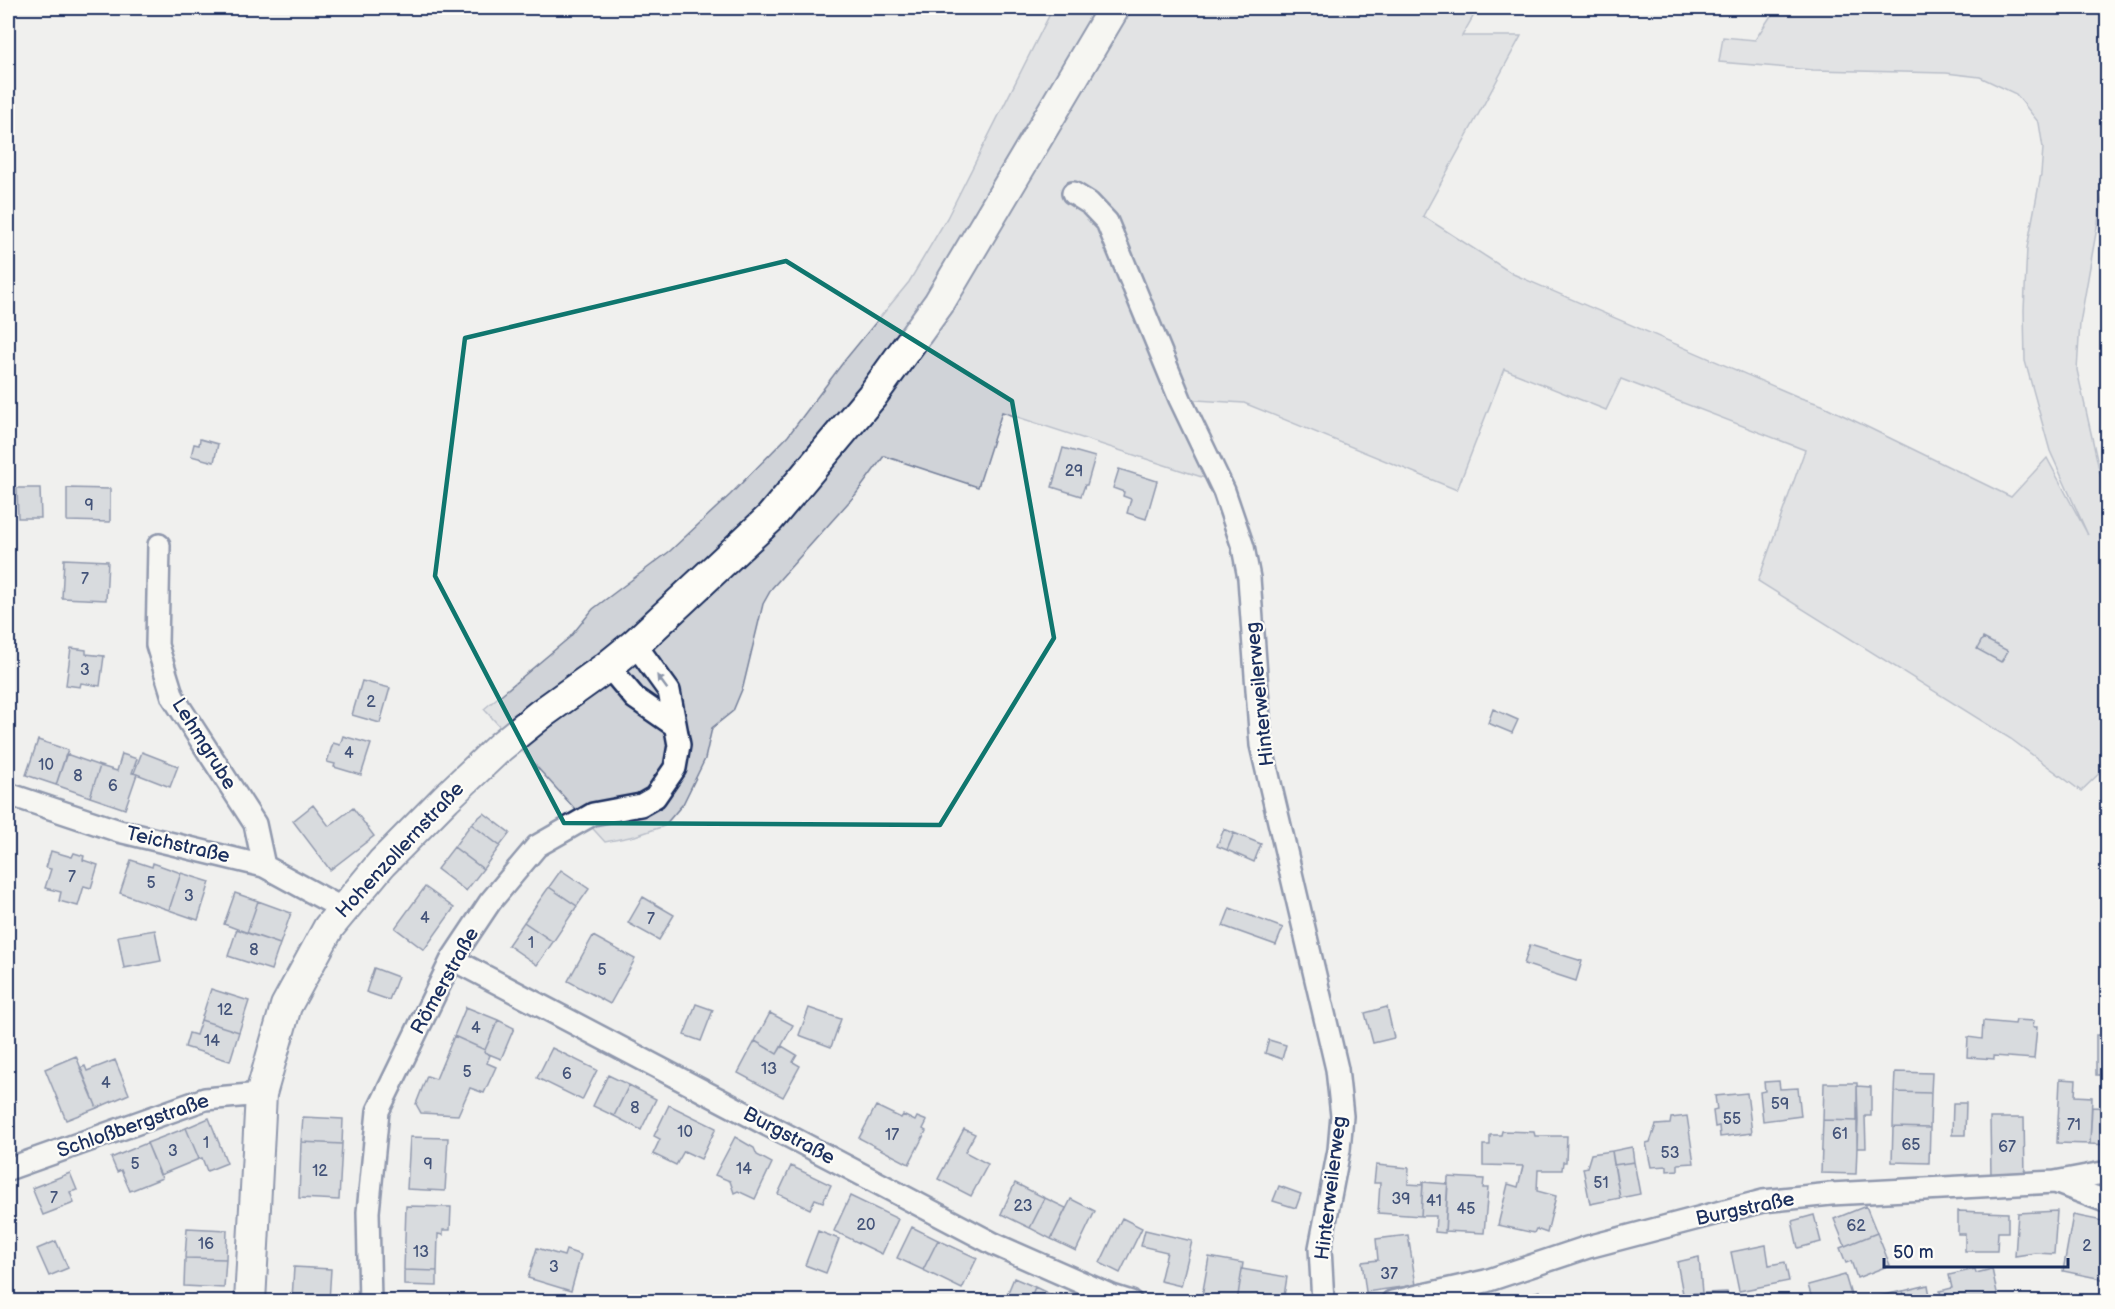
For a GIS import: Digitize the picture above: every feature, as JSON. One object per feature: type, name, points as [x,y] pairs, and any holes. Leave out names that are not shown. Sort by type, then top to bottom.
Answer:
[{"type":"main road","name":"Hohenzollernstraße","points":[[250,1302],[261,1094],[286,1006],[319,942],[343,909],[415,828],[500,747],[635,644],[770,518],[873,396],[939,303],[1114,8]]},
{"type":"street","name":"Hinterweilerweg","points":[[1073,193],[1089,203],[1107,222],[1180,399],[1224,491],[1243,547],[1249,578],[1261,745],[1337,1069],[1342,1116],[1339,1150],[1320,1248],[1323,1302]]},
{"type":"street","name":"Lehmgrube","points":[[159,545],[157,645],[173,697],[255,824],[264,866]]},
{"type":"street","name":"Römerstraße","points":[[370,1302],[368,1212],[378,1112],[452,959],[490,902],[537,846],[593,814],[641,805],[655,797],[675,768],[679,745],[669,691],[635,644]]},
{"type":"street","points":[[608,666],[635,698],[674,725]]},
{"type":"street","name":"Teichstraße","points":[[8,794],[119,831],[264,866],[343,909]]},
{"type":"street","name":"Burgstraße","points":[[452,959],[994,1244],[1112,1296],[1131,1302]]},
{"type":"street","name":"Schloßbergstraße","points":[[8,1169],[205,1099],[261,1094]]},
{"type":"street","name":"Burgstraße","points":[[1392,1302],[1486,1281],[1588,1246],[1763,1201],[1831,1194],[2055,1182],[2108,1172]]},
{"type":"street","points":[[2055,1182],[2108,1202]]},
{"type":"street","points":[[1477,1302],[1486,1281]]},
{"type":"highlighted area","points":[[786,261],[1012,401],[1054,638],[940,825],[564,823],[435,576],[465,338]]},
{"type":"shaded area","points":[[1053,8],[1478,8],[1462,36],[1521,36],[1423,216],[1513,274],[1822,405],[2011,497],[2047,458],[2088,535],[2050,451],[2025,361],[2024,310],[2027,248],[2041,174],[2043,148],[2039,123],[2016,94],[1980,77],[1946,73],[1813,70],[1719,62],[1723,37],[1755,40],[1776,8],[2107,8],[2107,171],[2080,323],[2077,370],[2103,487],[2107,495],[2108,765],[2081,791],[2011,739],[1758,581],[1805,450],[1621,379],[1606,410],[1504,369],[1457,490],[1244,403],[1181,399],[1220,483],[1002,412],[978,487],[884,456],[856,494],[772,588],[763,604],[743,687],[733,711],[712,728],[705,759],[683,804],[664,826],[635,836],[605,842],[484,709],[570,637],[593,609],[670,551],[788,436],[845,360],[909,282],[947,218]]},
{"type":"building","points":[[200,439],[218,444],[214,462],[191,456],[194,444],[199,445]]},
{"type":"building","points":[[1063,448],[1095,457],[1087,485],[1081,496],[1052,487]]},
{"type":"building","points":[[1119,469],[1157,481],[1146,519],[1127,513],[1131,499],[1123,496],[1124,492],[1113,488]]},
{"type":"building","points":[[17,488],[40,488],[41,518],[18,518]]},
{"type":"building","points":[[67,488],[110,489],[110,522],[67,521]]},
{"type":"building","points":[[64,559],[108,561],[106,600],[62,598]]},
{"type":"building","points":[[1983,638],[2008,651],[2001,662],[1977,649]]},
{"type":"building","points":[[71,648],[86,650],[86,654],[104,656],[100,686],[81,683],[80,687],[66,685]]},
{"type":"building","points":[[362,681],[390,688],[380,723],[352,715]]},
{"type":"building","points":[[1493,709],[1518,720],[1512,733],[1488,723]]},
{"type":"building","points":[[343,736],[371,744],[361,775],[334,767],[335,764],[327,762],[333,743],[340,745]]},
{"type":"building","points":[[38,740],[68,750],[56,785],[26,775]]},
{"type":"building","points":[[142,752],[178,766],[170,787],[134,773]]},
{"type":"building","points":[[66,754],[100,766],[90,797],[56,785]]},
{"type":"building","points":[[122,754],[137,759],[132,773],[137,774],[125,809],[90,797],[100,766],[117,771]]},
{"type":"building","points":[[313,805],[329,826],[353,808],[374,836],[330,870],[293,821]]},
{"type":"building","points":[[484,813],[510,833],[500,846],[471,824]]},
{"type":"building","points":[[471,824],[500,846],[483,869],[454,847]]},
{"type":"building","points":[[1224,829],[1234,833],[1227,850],[1217,846]]},
{"type":"building","points":[[1234,833],[1261,844],[1254,862],[1227,850]]},
{"type":"building","points":[[454,847],[483,869],[466,891],[437,869]]},
{"type":"building","points":[[51,851],[72,857],[74,853],[84,856],[83,860],[98,865],[91,888],[84,886],[78,906],[59,901],[61,892],[45,888],[51,869],[46,868]]},
{"type":"building","points":[[131,860],[152,867],[153,863],[181,873],[169,910],[120,893]]},
{"type":"building","points":[[561,870],[589,889],[577,906],[549,887]]},
{"type":"building","points":[[181,873],[210,882],[198,920],[169,910]]},
{"type":"building","points":[[425,887],[454,908],[424,950],[395,928]]},
{"type":"building","points":[[549,887],[577,906],[553,942],[524,922]]},
{"type":"building","points":[[235,893],[258,901],[247,933],[224,924]]},
{"type":"building","points":[[643,897],[674,915],[659,940],[628,923]]},
{"type":"building","points":[[258,901],[291,913],[280,944],[247,933]]},
{"type":"building","points":[[1230,908],[1283,928],[1276,945],[1223,926]]},
{"type":"building","points":[[524,922],[553,942],[537,965],[508,945]]},
{"type":"building","points":[[237,929],[280,944],[271,970],[228,956]]},
{"type":"building","points":[[155,930],[161,961],[124,968],[118,936]]},
{"type":"building","points":[[593,936],[635,959],[610,1004],[568,981]]},
{"type":"building","points":[[1530,945],[1582,961],[1576,981],[1524,964]]},
{"type":"building","points":[[374,968],[398,977],[389,1000],[366,992]]},
{"type":"building","points":[[211,989],[249,1001],[239,1032],[201,1020]]},
{"type":"building","points":[[696,1004],[713,1010],[701,1041],[684,1035]]},
{"type":"building","points":[[466,1007],[498,1020],[485,1050],[454,1036]]},
{"type":"building","points":[[1387,1007],[1394,1038],[1373,1043],[1365,1013]]},
{"type":"building","points":[[809,1008],[841,1019],[831,1047],[799,1035]]},
{"type":"building","points":[[770,1013],[793,1025],[777,1054],[755,1041]]},
{"type":"building","points":[[201,1020],[239,1032],[230,1061],[185,1047],[189,1033],[196,1035]]},
{"type":"building","points":[[498,1020],[514,1028],[501,1059],[484,1052]]},
{"type":"building","points":[[2016,1020],[2034,1021],[2033,1027],[2037,1027],[2034,1059],[1994,1056],[1994,1059],[1967,1057],[1968,1037],[1982,1039],[1983,1021],[2015,1024]]},
{"type":"building","points":[[2096,1035],[2108,1035],[2108,1075],[2096,1075]]},
{"type":"building","points":[[454,1036],[485,1050],[484,1052],[490,1055],[487,1063],[496,1067],[484,1093],[470,1088],[458,1115],[421,1113],[416,1104],[427,1076],[436,1079]]},
{"type":"building","points":[[1269,1040],[1286,1045],[1282,1059],[1265,1053]]},
{"type":"building","points":[[755,1041],[777,1054],[782,1046],[797,1055],[793,1062],[800,1066],[783,1097],[738,1073]]},
{"type":"building","points":[[552,1048],[597,1070],[582,1100],[537,1078]]},
{"type":"building","points":[[76,1056],[97,1108],[66,1120],[45,1069]]},
{"type":"building","points":[[115,1060],[129,1094],[97,1108],[80,1068],[85,1066],[87,1071]]},
{"type":"building","points":[[1895,1072],[1932,1073],[1931,1093],[1894,1092]]},
{"type":"building","points":[[608,1075],[629,1085],[614,1116],[593,1106]]},
{"type":"building","points":[[2060,1079],[2076,1080],[2075,1096],[2092,1097],[2090,1144],[2057,1143]]},
{"type":"building","points":[[1779,1081],[1780,1089],[1798,1088],[1801,1116],[1763,1121],[1760,1092],[1765,1091],[1764,1082]]},
{"type":"building","points":[[1824,1083],[1857,1083],[1858,1121],[1823,1120]]},
{"type":"building","points":[[629,1085],[656,1099],[641,1130],[614,1116]]},
{"type":"building","points":[[1857,1086],[1871,1087],[1871,1116],[1865,1116],[1866,1148],[1857,1148]]},
{"type":"building","points":[[1894,1092],[1931,1093],[1930,1128],[1893,1127]]},
{"type":"building","points":[[1747,1093],[1752,1133],[1720,1137],[1719,1126],[1715,1127],[1713,1111],[1717,1110],[1715,1096]]},
{"type":"building","points":[[1953,1103],[1966,1103],[1965,1135],[1952,1135]]},
{"type":"building","points":[[669,1105],[716,1128],[701,1159],[684,1151],[676,1165],[653,1154],[660,1139],[654,1136]]},
{"type":"building","points":[[876,1106],[901,1118],[903,1115],[915,1121],[917,1117],[927,1121],[923,1129],[926,1131],[909,1164],[859,1138]]},
{"type":"building","points":[[2092,1107],[2108,1108],[2108,1145],[2090,1144]]},
{"type":"building","points":[[1687,1116],[1694,1163],[1678,1164],[1678,1170],[1667,1171],[1667,1166],[1651,1167],[1646,1143],[1650,1142],[1656,1125],[1670,1124],[1671,1118]]},
{"type":"building","points":[[303,1117],[343,1119],[342,1144],[301,1142]]},
{"type":"building","points":[[209,1118],[227,1163],[207,1171],[202,1158],[199,1159],[186,1128]]},
{"type":"building","points":[[1990,1118],[2024,1118],[2025,1176],[1991,1177]]},
{"type":"building","points":[[1823,1120],[1858,1121],[1856,1174],[1821,1173]]},
{"type":"building","points":[[1893,1127],[1930,1128],[1929,1163],[1892,1162]]},
{"type":"building","points":[[186,1128],[199,1159],[160,1175],[147,1143]]},
{"type":"building","points":[[964,1129],[975,1134],[965,1152],[988,1164],[971,1196],[938,1179]]},
{"type":"building","points":[[1502,1131],[1534,1132],[1535,1136],[1567,1136],[1566,1162],[1563,1162],[1562,1170],[1538,1170],[1537,1191],[1556,1196],[1547,1233],[1536,1229],[1534,1233],[1498,1225],[1508,1184],[1518,1187],[1523,1166],[1483,1165],[1483,1145],[1490,1145],[1490,1135],[1501,1135]]},
{"type":"building","points":[[410,1137],[448,1138],[445,1191],[407,1189]]},
{"type":"building","points":[[735,1137],[754,1148],[757,1155],[772,1163],[755,1199],[738,1191],[734,1193],[730,1181],[715,1175]]},
{"type":"building","points":[[301,1142],[342,1144],[339,1200],[299,1198]]},
{"type":"building","points":[[147,1143],[162,1178],[130,1191],[121,1170],[117,1172],[111,1158]]},
{"type":"building","points":[[1632,1147],[1634,1162],[1614,1165],[1612,1151]]},
{"type":"building","points":[[1612,1151],[1620,1198],[1590,1204],[1583,1168],[1587,1167],[1591,1154]]},
{"type":"building","points":[[1634,1162],[1640,1194],[1620,1198],[1614,1165]]},
{"type":"building","points":[[1376,1165],[1409,1168],[1408,1184],[1423,1185],[1421,1216],[1378,1213],[1380,1183],[1374,1183]]},
{"type":"building","points":[[791,1166],[831,1185],[823,1202],[815,1199],[810,1209],[778,1194]]},
{"type":"building","points":[[70,1173],[77,1190],[70,1192],[74,1203],[43,1215],[32,1188]]},
{"type":"building","points":[[1448,1177],[1484,1179],[1483,1188],[1488,1188],[1484,1233],[1445,1231]]},
{"type":"building","points":[[1423,1182],[1448,1184],[1445,1233],[1435,1232],[1436,1216],[1421,1216]]},
{"type":"building","points":[[1015,1183],[1045,1198],[1030,1228],[1001,1214]]},
{"type":"building","points":[[1279,1186],[1301,1194],[1296,1208],[1273,1201]]},
{"type":"building","points":[[850,1196],[898,1219],[882,1254],[834,1231]]},
{"type":"building","points":[[1045,1198],[1066,1208],[1051,1239],[1030,1228]]},
{"type":"building","points":[[1071,1199],[1095,1211],[1076,1251],[1051,1239]]},
{"type":"building","points":[[406,1206],[451,1207],[450,1230],[443,1230],[443,1235],[438,1234],[437,1271],[404,1270]]},
{"type":"building","points":[[1866,1206],[1877,1233],[1845,1246],[1834,1219]]},
{"type":"building","points":[[1958,1211],[2008,1213],[2008,1232],[1998,1232],[1997,1251],[1965,1251],[1965,1234],[1958,1234]]},
{"type":"building","points":[[2057,1211],[2054,1254],[2035,1253],[2015,1256],[2018,1213]]},
{"type":"building","points":[[1814,1215],[1821,1242],[1798,1248],[1792,1221]]},
{"type":"building","points":[[2073,1215],[2108,1222],[2107,1280],[2063,1271]]},
{"type":"building","points":[[1122,1218],[1142,1228],[1120,1273],[1100,1263]]},
{"type":"building","points":[[912,1227],[938,1240],[923,1270],[897,1258]]},
{"type":"building","points":[[187,1228],[227,1230],[226,1259],[185,1258]]},
{"type":"building","points":[[1145,1230],[1192,1241],[1181,1286],[1160,1281],[1167,1252],[1141,1246]]},
{"type":"building","points":[[818,1231],[839,1239],[826,1273],[805,1265]]},
{"type":"building","points":[[1877,1233],[1890,1265],[1857,1278],[1851,1261],[1846,1263],[1840,1248]]},
{"type":"building","points":[[1408,1235],[1416,1285],[1366,1292],[1362,1262],[1378,1260],[1376,1239]]},
{"type":"building","points":[[938,1240],[977,1258],[962,1289],[923,1270]]},
{"type":"building","points":[[56,1241],[68,1268],[49,1276],[37,1249]]},
{"type":"building","points":[[1766,1245],[1769,1265],[1785,1262],[1789,1281],[1739,1291],[1731,1252]]},
{"type":"building","points":[[537,1248],[564,1256],[566,1250],[581,1255],[571,1291],[528,1278]]},
{"type":"building","points":[[1209,1257],[1243,1263],[1237,1302],[1202,1296]]},
{"type":"building","points":[[1699,1257],[1702,1293],[1683,1294],[1677,1262]]},
{"type":"building","points":[[185,1258],[226,1259],[224,1288],[184,1286]]},
{"type":"building","points":[[294,1267],[331,1269],[329,1301],[292,1299]]},
{"type":"building","points":[[1242,1269],[1287,1277],[1283,1302],[1237,1302]]},
{"type":"building","points":[[1975,1269],[1976,1273],[1992,1269],[1999,1302],[1942,1302],[1940,1291],[1952,1288],[1949,1275]]},
{"type":"building","points":[[404,1270],[437,1271],[437,1286],[404,1285]]},
{"type":"building","points":[[1845,1275],[1853,1302],[1813,1302],[1808,1285]]},
{"type":"building","points":[[1014,1278],[1035,1287],[1029,1302],[1004,1302]]},
{"type":"building","points":[[1928,1285],[1931,1302],[1906,1302],[1903,1291]]},
{"type":"building","points":[[1035,1287],[1056,1297],[1054,1302],[1029,1302]]},
{"type":"building","points":[[1539,1291],[1542,1302],[1504,1302]]},
{"type":"building","points":[[1903,1291],[1906,1302],[1865,1302],[1865,1299]]},
{"type":"building","points":[[1727,1292],[1728,1302],[1683,1302],[1683,1294]]},
{"type":"building","points":[[1586,1294],[1589,1302],[1566,1302]]},
{"type":"building","points":[[292,1299],[329,1301],[329,1302],[292,1302]]}]
